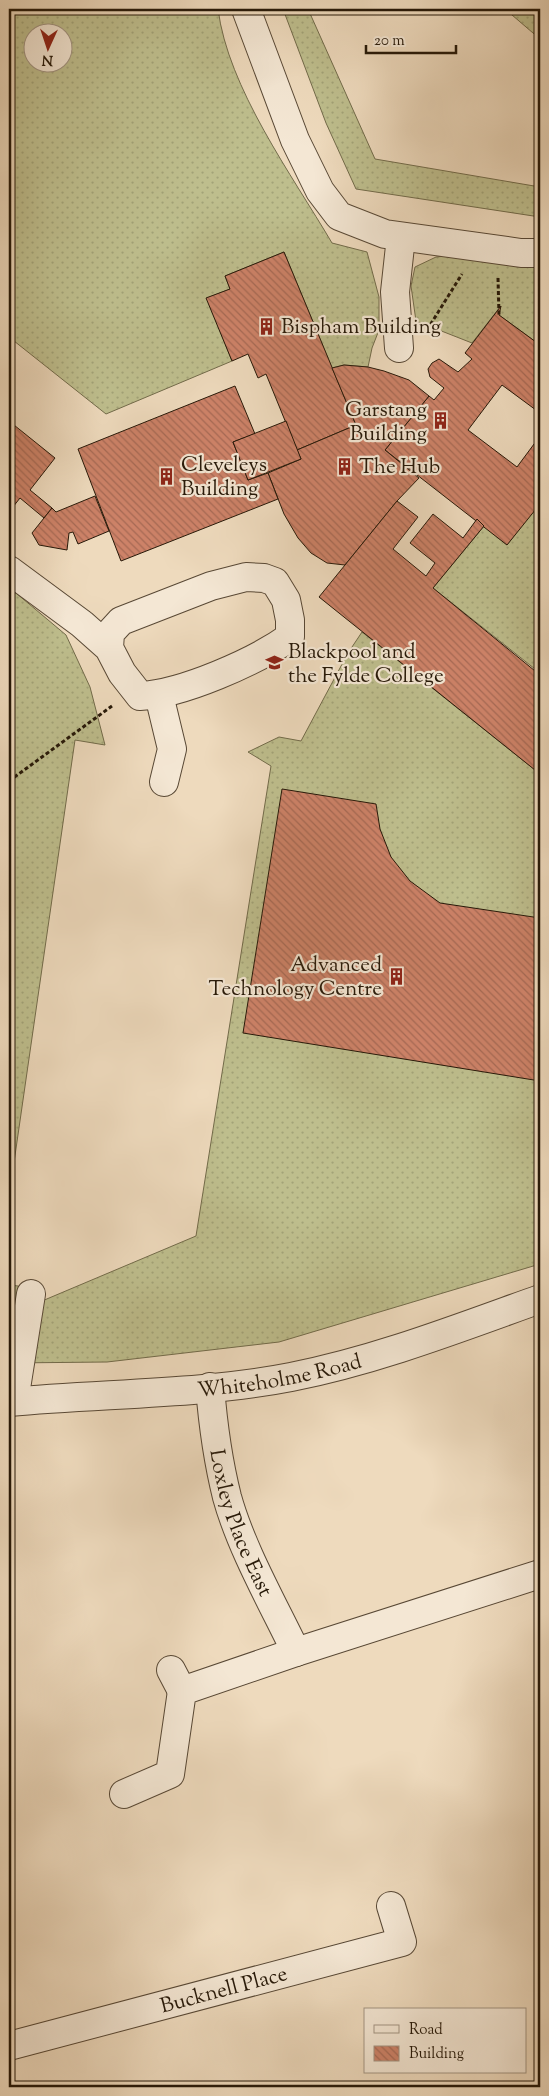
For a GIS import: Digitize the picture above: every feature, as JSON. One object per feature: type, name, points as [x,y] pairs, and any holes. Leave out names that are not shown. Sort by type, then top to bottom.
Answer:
[{"type":"street","points":[[246,9],[295,140],[320,191],[339,216],[385,234],[401,237],[520,254],[540,253]]},
{"type":"street","points":[[399,348],[395,292],[401,237]]},
{"type":"street","points":[[9,570],[82,624],[109,648],[122,673],[146,691],[172,749],[164,782]]},
{"type":"street","points":[[109,648],[110,634],[121,622],[142,612],[211,586],[246,577],[264,578],[275,582],[286,600],[290,620],[290,637],[271,651],[146,691]]},
{"type":"street","points":[[11,1402],[31,1294]]},
{"type":"street","name":"Whiteholme Road","points":[[11,1402],[210,1387],[291,1377],[397,1349],[540,1299]]},
{"type":"street","name":"Loxley Place East","points":[[210,1387],[215,1440],[228,1498],[242,1537],[296,1652]]},
{"type":"street","points":[[124,1794],[170,1774],[177,1680],[296,1652],[540,1574]]},
{"type":"street","name":"Bucknell Place","points":[[9,2046],[402,1942],[391,1906]]},
{"type":"path","points":[[488,249],[499,315]]},
{"type":"path","points":[[424,336],[488,249]]},
{"type":"path","points":[[9,781],[98,718],[146,691]]},
{"type":"green space","points":[[9,9],[218,9],[224,39],[234,69],[248,100],[281,160],[332,243],[367,252],[379,297],[379,330],[372,348],[368,367],[344,365],[332,368],[284,252],[225,276],[230,289],[207,298],[232,361],[106,414],[9,337]]},
{"type":"green space","points":[[283,9],[308,9],[375,159],[540,187],[540,217],[356,189],[326,123]]},
{"type":"green space","points":[[505,9],[540,9],[540,39]]},
{"type":"green space","points":[[456,255],[535,266],[540,271],[540,345],[499,315],[500,307],[472,343],[416,321],[411,286],[415,267],[436,257]]},
{"type":"green space","points":[[540,501],[540,673],[433,588],[484,526],[507,545]]},
{"type":"green space","points":[[9,591],[16,593],[66,635],[90,687],[105,745],[75,740],[9,1197]]},
{"type":"green space","points":[[362,632],[540,774],[540,1264],[279,1342],[107,1362],[9,1363],[9,1285],[18,1286],[42,1301],[196,1236],[271,766],[248,752],[279,737],[301,741],[348,653]]},
{"type":"building","name":"Bispham Building","points":[[284,252],[356,425],[297,450],[266,374],[258,378],[248,354],[232,361],[206,298],[230,289],[225,276]]},
{"type":"building","name":"Garstang Building","points":[[501,306],[499,315],[540,345],[540,413],[502,385],[468,430],[517,467],[540,436],[540,504],[507,545],[385,450],[429,396],[434,400],[444,388],[430,377],[428,369],[432,363],[439,359],[458,372],[472,359],[465,353]]},
{"type":"building","name":"The Hub","points":[[344,365],[368,367],[409,380],[429,396],[385,450],[419,478],[397,501],[345,565],[327,563],[311,553],[298,538],[284,514],[268,473],[301,459],[297,450],[356,425],[332,368]]},
{"type":"building","name":"Cleveleys Building","points":[[235,386],[255,434],[233,442],[248,480],[268,473],[278,499],[121,561],[78,449]]},
{"type":"building","points":[[9,421],[55,458],[30,490],[52,508],[44,518],[20,498],[9,512]]},
{"type":"building","points":[[286,421],[301,459],[248,480],[233,442]]},
{"type":"building","points":[[95,496],[109,531],[78,544],[73,532],[69,533],[67,550],[39,545],[32,533],[52,508],[56,512]]},
{"type":"building","points":[[397,501],[418,517],[393,549],[426,576],[435,563],[410,543],[433,514],[463,538],[477,519],[484,526],[433,588],[540,675],[540,774],[319,597]]},
{"type":"building","name":"Advanced Technology Centre","points":[[282,789],[376,804],[380,829],[391,857],[410,881],[440,903],[540,918],[540,1081],[243,1033]]},
{"type":"place","name":"Bispham Building","points":[[267,326]]},
{"type":"place","name":"Garstang Building","points":[[441,421]]},
{"type":"place","name":"The Hub","points":[[345,466]]},
{"type":"place","name":"Cleveleys Building","points":[[167,476]]},
{"type":"place","name":"Blackpool and the Fylde College","points":[[274,663]]},
{"type":"place","name":"Advanced Technology Centre","points":[[396,976]]}]
